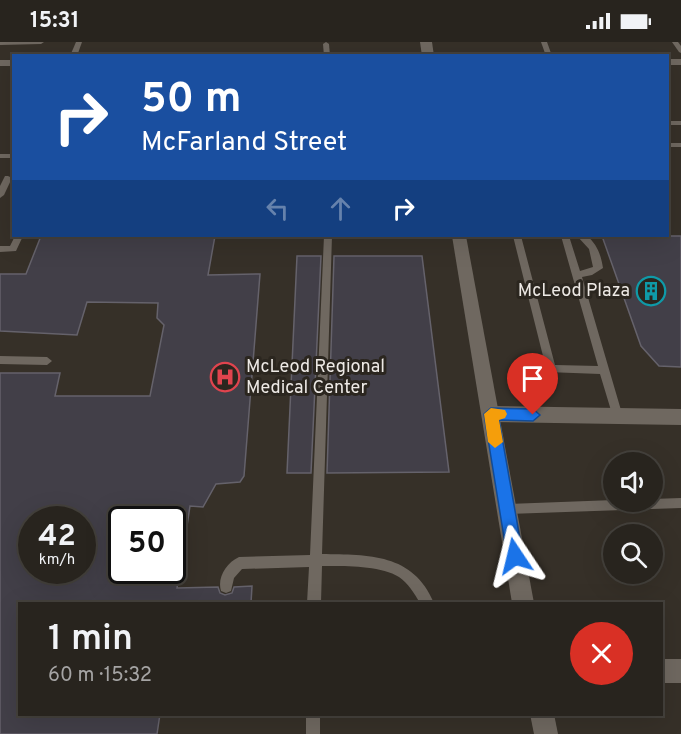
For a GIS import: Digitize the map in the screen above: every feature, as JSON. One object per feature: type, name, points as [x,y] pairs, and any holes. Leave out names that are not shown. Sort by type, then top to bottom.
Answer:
[{"type":"main road","points":[[459,237],[523,602]]},
{"type":"main road","points":[[491,414],[681,417]]},
{"type":"main road","points":[[663,671],[681,671]]},
{"type":"main road","points":[[542,716],[546,734]]},
{"type":"lane","points":[[0,43],[41,42]]},
{"type":"lane","points":[[675,42],[681,51]]},
{"type":"lane","points":[[326,44],[327,54]]},
{"type":"lane","points":[[675,145],[681,155]]},
{"type":"lane","points":[[0,195],[7,178]]},
{"type":"lane","points":[[0,249],[13,249],[19,237]]},
{"type":"lane","points":[[314,602],[328,237]]},
{"type":"lane","points":[[518,237],[551,369],[604,370]]},
{"type":"lane","points":[[566,237],[618,417]]},
{"type":"lane","points":[[577,275],[589,273],[598,268],[594,248],[583,237]]},
{"type":"lane","points":[[0,360],[47,361]]},
{"type":"lane","points":[[506,509],[681,503]]},
{"type":"lane","points":[[226,587],[228,575],[239,563],[365,562],[399,570],[416,584],[426,602]]},
{"type":"lane","points":[[313,716],[313,734]]},
{"type":"building","name":"McLeod Plaza","points":[[681,236],[681,367],[659,366],[641,346],[602,237]]},
{"type":"building","points":[[41,237],[215,237],[208,275],[260,274],[244,476],[240,482],[216,484],[203,507],[190,506],[186,532],[186,506],[108,506],[108,584],[178,584],[177,588],[218,587],[220,593],[225,595],[232,593],[234,587],[252,586],[251,602],[18,602],[18,716],[160,716],[157,734],[0,734],[0,373],[60,373],[55,396],[150,396],[164,325],[157,318],[158,303],[87,302],[77,335],[0,331],[0,274],[26,274]]},
{"type":"building","points":[[297,256],[321,256],[311,473],[287,473]]},
{"type":"building","points":[[334,256],[422,256],[449,472],[327,473]]},
{"type":"slow traffic","points":[[495,442],[491,414],[500,414]]},
{"type":"place","name":"McLeod Plaza","points":[[651,291]]},
{"type":"place","name":"McLeod Regional Medical Center","points":[[225,377]]},
{"type":"route","points":[[515,556],[491,414],[533,415]]}]
